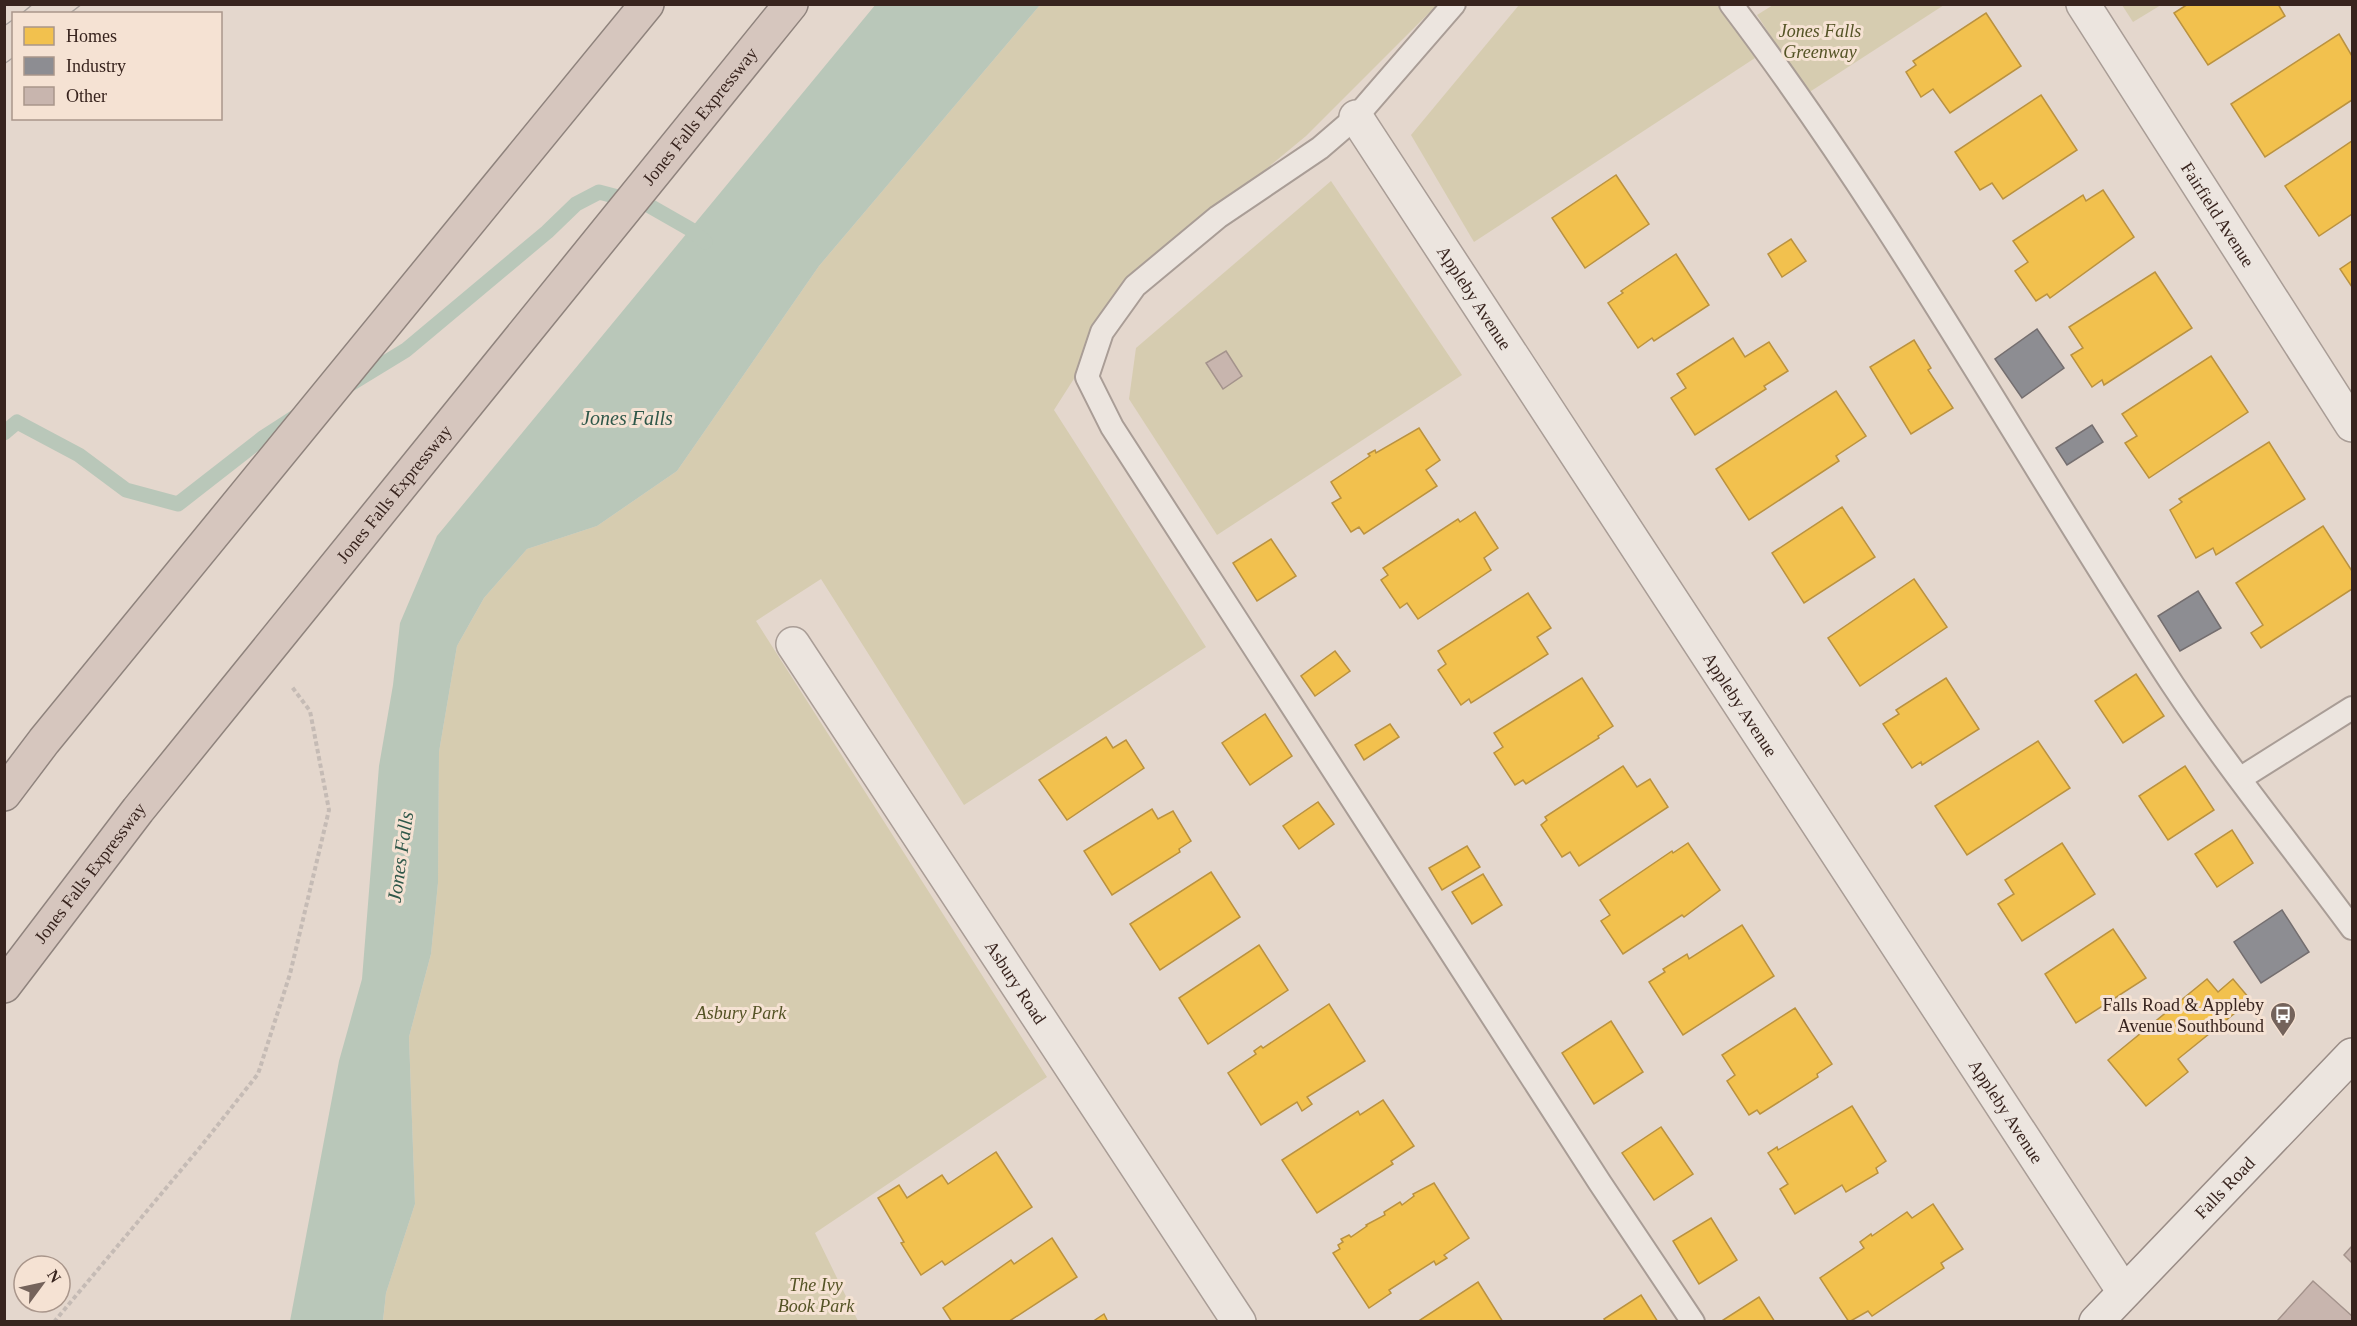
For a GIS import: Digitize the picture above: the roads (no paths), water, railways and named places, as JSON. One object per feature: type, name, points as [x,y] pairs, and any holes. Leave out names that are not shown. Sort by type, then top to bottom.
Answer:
[{"type":"highway","points":[[4,794],[44,741],[647,4]]},
{"type":"highway","name":"Jones Falls Expressway","points":[[4,986],[138,810],[791,4]]},
{"type":"street","name":"Fairfield Avenue","points":[[2083,4],[2352,425]]},
{"type":"street","name":"Appleby Avenue","points":[[1356,117],[2124,1292]]},
{"type":"street","name":"Asbury Road","points":[[793,644],[1239,1322]]},
{"type":"street","name":"Falls Road","points":[[2096,1322],[2352,1055]]},
{"type":"lane","points":[[1454,4],[1356,117],[1320,148],[1218,217],[1135,286],[1102,332],[1087,377],[1112,427],[1587,1163],[1693,1322]]},
{"type":"lane","points":[[1731,4],[1766,50],[1857,182],[2175,687],[2352,928]]},
{"type":"lane","points":[[2241,778],[2352,708]]},
{"type":"water","name":"Jones Falls","points":[[876,4],[1040,5],[819,266],[677,471],[597,526],[527,549],[484,598],[457,646],[439,752],[438,883],[431,954],[409,1037],[415,1204],[386,1293],[383,1321],[290,1321],[339,1061],[362,979],[379,766],[393,685],[400,623],[437,536]]},
{"type":"waterway","points":[[347,386],[406,350],[547,232],[576,204],[599,192],[648,205],[690,229],[705,242]]},
{"type":"waterway","points":[[4,433],[17,422],[79,455],[126,490],[178,504],[264,437],[295,417]]},
{"type":"tram line","points":[[23,12],[33,4]]},
{"type":"tram line","points":[[72,12],[82,4]]},
{"type":"tram line","points":[[4,26],[12,20]]},
{"type":"tram line","points":[[4,64],[12,58]]},
{"type":"place","name":"Falls Road & Appleby Avenue Southbound","points":[[2283,1038]]},
{"type":"park label","name":"Jones Falls Greenway","points":[[1820,42]]},
{"type":"park label","name":"Asbury Park","points":[[741,1013]]},
{"type":"park label","name":"The Ivy Book Park","points":[[816,1295]]}]
